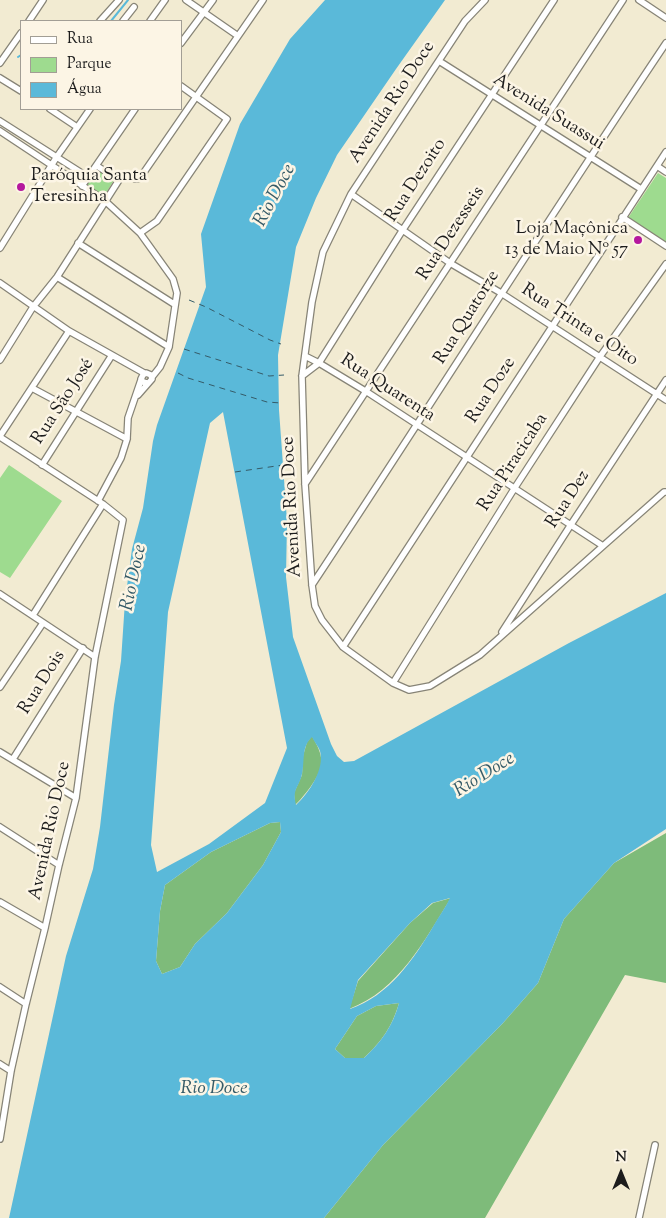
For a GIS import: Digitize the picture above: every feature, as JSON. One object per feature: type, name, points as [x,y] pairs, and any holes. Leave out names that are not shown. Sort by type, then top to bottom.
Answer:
[{"type":"street","points":[[30,20],[44,0]]},
{"type":"street","points":[[101,20],[119,0]]},
{"type":"street","points":[[151,20],[165,0]]},
{"type":"street","points":[[186,0],[238,36]]},
{"type":"street","points":[[182,42],[213,0]]},
{"type":"street","points":[[0,360],[33,307],[57,277],[104,200],[125,174],[135,179],[140,178],[263,0]]},
{"type":"street","name":"Avenida Rio Doce","points":[[485,0],[465,21],[351,194],[323,252],[312,302],[302,376],[305,484],[315,606],[322,620],[343,647],[393,683],[409,690],[430,686],[480,655],[665,491]]},
{"type":"street","name":"Rua Dezoito","points":[[302,376],[319,363],[402,231],[554,0]]},
{"type":"street","name":"Rua Dezesseis","points":[[305,484],[624,0]]},
{"type":"street","points":[[640,0],[666,18]]},
{"type":"street","points":[[124,20],[134,7]]},
{"type":"street","points":[[1,61],[20,34]]},
{"type":"street","name":"Rua Quatorze","points":[[312,585],[417,426],[589,157],[666,43]]},
{"type":"street","name":"Avenida Suassui","points":[[439,61],[641,189]]},
{"type":"street","points":[[0,78],[20,90]]},
{"type":"street","points":[[140,233],[157,222],[227,119],[182,87]]},
{"type":"street","points":[[52,110],[77,127]]},
{"type":"street","points":[[0,248],[56,158],[89,110]]},
{"type":"street","points":[[82,186],[134,110]]},
{"type":"street","points":[[88,177],[2,123],[0,131],[104,200],[140,233],[173,279],[177,293],[169,347],[151,381],[147,383],[135,398]]},
{"type":"street","name":"Rua Doze","points":[[343,647],[666,152]]},
{"type":"street","points":[[97,166],[119,180]]},
{"type":"street","points":[[657,166],[666,172]]},
{"type":"street","name":"Rua Trinta e Oito","points":[[351,194],[450,263],[501,293],[666,400]]},
{"type":"street","points":[[622,218],[666,246]]},
{"type":"street","points":[[78,243],[174,304]]},
{"type":"street","name":"Rua Piracicaba","points":[[393,683],[514,489],[599,358],[666,264]]},
{"type":"street","points":[[57,277],[169,347]]},
{"type":"street","points":[[0,283],[69,331],[143,375],[148,373],[152,377]]},
{"type":"street","points":[[69,331],[0,437],[100,503]]},
{"type":"street","name":"Rua São José","points":[[42,465],[112,356]]},
{"type":"street","name":"Rua Quarenta","points":[[305,356],[367,392],[603,546]]},
{"type":"street","points":[[143,375],[143,382],[147,383]]},
{"type":"street","points":[[33,615],[100,503],[121,458],[127,439],[128,418],[143,375]]},
{"type":"street","name":"Rua Dez","points":[[499,638],[666,380]]},
{"type":"street","points":[[32,388],[127,439]]},
{"type":"street","name":"Avenida Rio Doce","points":[[0,1139],[11,1071],[58,865],[76,798],[95,657],[123,520],[100,503]]},
{"type":"street","points":[[0,594],[95,657]]},
{"type":"street","points":[[0,687],[43,623]]},
{"type":"street","name":"Rua Dois","points":[[12,760],[83,648]]},
{"type":"street","points":[[1,756],[12,760],[76,798]]},
{"type":"street","points":[[0,827],[58,865]]},
{"type":"street","points":[[0,902],[45,928]]},
{"type":"street","points":[[0,987],[26,1004]]},
{"type":"street","points":[[0,1064],[11,1071]]},
{"type":"street","points":[[639,1218],[655,1145]]},
{"type":"green space","points":[[97,169],[114,180],[103,198],[85,186]]},
{"type":"green space","points":[[658,173],[666,178],[666,243],[628,218]]},
{"type":"green space","points":[[9,465],[62,501],[10,578],[0,572],[0,478]]},
{"type":"green space","points":[[312,736],[318,747],[321,766],[311,787],[295,805],[294,793],[302,775],[303,756],[307,742]]},
{"type":"green space","points":[[280,822],[281,832],[263,865],[227,913],[195,944],[180,967],[162,974],[156,961],[160,911],[165,885],[211,852],[270,823]]},
{"type":"green space","points":[[666,833],[666,983],[625,975],[485,1218],[324,1218],[383,1145],[503,1023],[538,983],[564,919],[614,863]]},
{"type":"green space","points":[[451,898],[420,947],[396,977],[367,1001],[349,1009],[358,981],[410,923],[433,903]]},
{"type":"green space","points":[[399,1003],[386,1033],[364,1058],[345,1058],[335,1049],[357,1016],[376,1006]]},
{"type":"water","name":"Rio Doce","points":[[325,0],[445,0],[337,155],[316,198],[296,247],[278,355],[279,410],[287,521],[286,577],[293,637],[331,744],[337,756],[344,762],[354,761],[569,643],[666,593],[666,829],[614,863],[564,919],[538,983],[503,1023],[383,1145],[324,1218],[9,1218],[66,956],[93,869],[121,661],[125,601],[132,549],[143,508],[157,425],[206,287],[201,234],[240,124],[290,39]],"holes":[[[223,412],[287,748],[265,803],[209,844],[157,872],[151,845],[168,612],[210,423]],[[312,737],[320,751],[320,765],[311,787],[296,805],[295,791],[301,779],[306,745]],[[280,822],[281,832],[263,865],[227,913],[195,944],[180,967],[162,974],[156,961],[160,911],[165,885],[211,852],[270,823]],[[450,898],[418,951],[399,975],[377,995],[350,1009],[358,980],[410,923],[432,903]],[[399,1003],[390,1026],[370,1052],[364,1058],[345,1058],[335,1049],[357,1016],[376,1006]]]},
{"type":"waterway","points":[[112,20],[128,0]]},
{"type":"ferry route","points":[[189,300],[281,344]]},
{"type":"ferry route","points":[[184,349],[269,376],[284,375]]},
{"type":"ferry route","points":[[178,373],[188,378],[267,402],[281,403]]},
{"type":"ferry route","points":[[235,472],[290,464]]},
{"type":"place","name":"Paróquia Santa Teresinha","points":[[21,187]]},
{"type":"place","name":"Loja Maçônica 13 de Maio Nº 57","points":[[638,240]]}]
